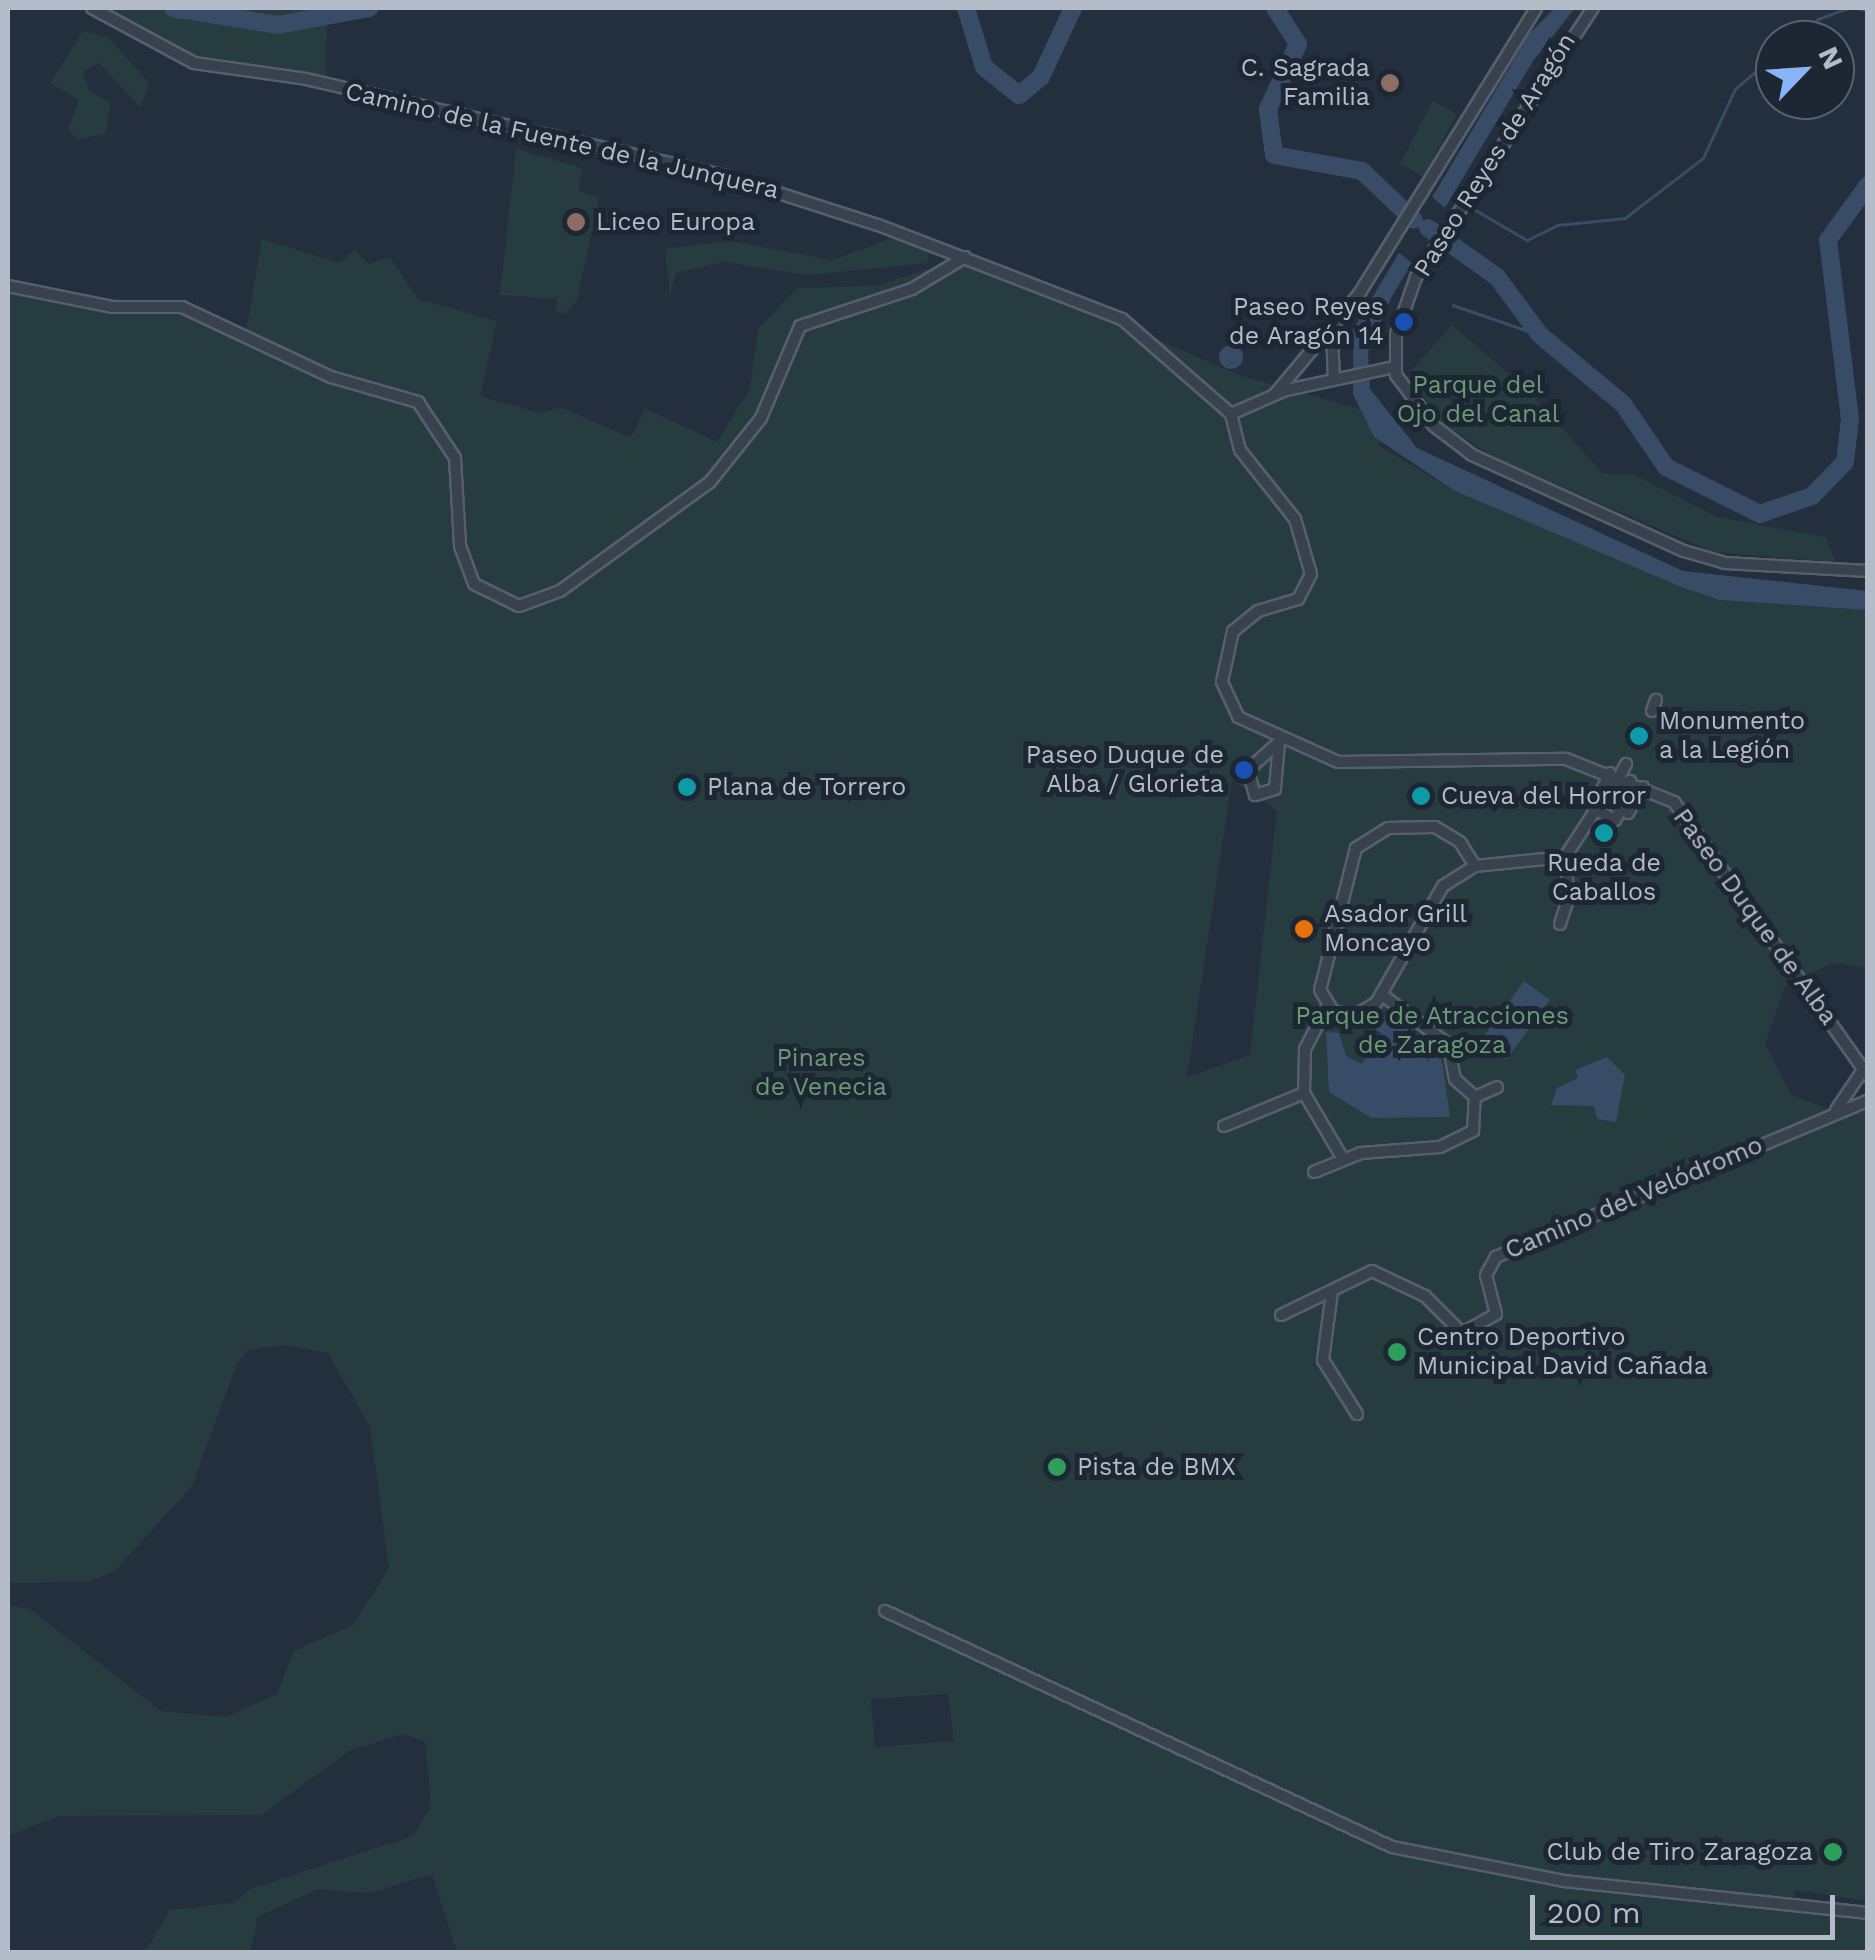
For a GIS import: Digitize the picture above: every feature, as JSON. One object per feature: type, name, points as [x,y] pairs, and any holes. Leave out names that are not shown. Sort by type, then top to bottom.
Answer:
[{"type":"street","name":"Camino de la Fuente de la Junquera","points":[[92,8],[194,63],[306,78],[564,146],[726,176],[965,256],[1122,318],[1231,414]]},
{"type":"street","points":[[1275,394],[1337,322],[1390,246],[1536,8]]},
{"type":"street","name":"Paseo Reyes de Aragón","points":[[1394,367],[1400,317],[1423,266],[1593,8]]},
{"type":"street","points":[[8,286],[112,307],[182,307],[331,377],[418,402],[454,458],[460,546],[474,584],[519,606],[560,592],[710,482],[762,418],[800,326],[912,289],[965,256]]},
{"type":"street","points":[[1337,322],[1326,354],[1339,378]]},
{"type":"street","points":[[1231,414],[1275,394],[1394,367],[1417,406],[1463,448],[1684,551],[1725,563],[1868,571]]},
{"type":"street","name":"Paseo Duque de Alba","points":[[1231,414],[1240,450],[1289,509],[1310,561],[1304,593],[1248,616],[1224,656],[1231,707],[1279,742],[1300,750],[1380,765],[1566,759],[1643,787],[1690,819],[1865,1073]]},
{"type":"street","points":[[1279,742],[1283,762],[1272,792],[1248,790],[1250,765],[1279,742]]},
{"type":"street","points":[[1283,762],[1300,750]]},
{"type":"street","points":[[1475,866],[1435,828],[1388,828],[1356,848],[1331,921],[1320,990],[1328,1005],[1356,1015],[1382,995],[1418,919],[1443,886],[1475,866],[1565,857],[1613,803],[1626,764]]},
{"type":"street","points":[[1613,803],[1620,777]]},
{"type":"street","points":[[1613,803],[1628,812],[1643,787]]},
{"type":"street","points":[[1560,924],[1569,897],[1565,857]]},
{"type":"street","points":[[1382,995],[1448,1044],[1455,1078],[1476,1097]]},
{"type":"street","points":[[1328,1005],[1306,1048],[1304,1092],[1344,1159]]},
{"type":"street","points":[[1368,1007],[1372,1022]]},
{"type":"street","points":[[1836,1110],[1865,1073]]},
{"type":"street","points":[[1476,1097],[1496,1087]]},
{"type":"street","points":[[1224,1126],[1304,1092]]},
{"type":"street","points":[[1314,1172],[1344,1159],[1460,1142],[1473,1131],[1476,1097]]},
{"type":"street","name":"Camino del Velódromo","points":[[1332,1290],[1372,1271],[1390,1276],[1462,1332],[1496,1314],[1486,1278],[1496,1257],[1836,1110],[1868,1101]]},
{"type":"street","points":[[1281,1315],[1332,1290]]},
{"type":"street","points":[[1332,1290],[1323,1360],[1358,1414]]},
{"type":"street","points":[[886,1611],[1392,1848],[1564,1882],[1868,1914]]},
{"type":"green space","points":[[92,8],[327,8],[326,84],[194,63]]},
{"type":"green space","points":[[83,31],[108,37],[150,84],[140,107],[99,63],[83,71],[90,92],[111,103],[105,134],[78,139],[68,130],[79,100],[50,83]]},
{"type":"green space","points":[[1433,101],[1457,114],[1424,176],[1400,164]]},
{"type":"green space","points":[[516,149],[582,168],[579,191],[599,198],[577,300],[565,314],[556,311],[557,299],[500,295]]},
{"type":"green space","points":[[893,238],[931,244],[927,263],[807,275],[723,262],[676,273],[670,296],[665,249],[730,241],[832,260]]},
{"type":"green space","points":[[262,239],[339,263],[355,250],[369,264],[390,257],[418,299],[497,321],[480,396],[540,413],[561,407],[631,438],[645,408],[717,442],[750,389],[758,329],[797,288],[876,286],[965,257],[1242,376],[1360,409],[1381,447],[1455,491],[1679,586],[1719,600],[1867,610],[1867,968],[1833,963],[1785,986],[1765,1044],[1791,1095],[1841,1113],[1867,1107],[1867,1901],[1795,1890],[1793,1906],[1867,1913],[1867,1952],[457,1952],[432,1874],[370,1893],[318,1889],[258,1917],[250,1952],[145,1952],[170,1910],[234,1903],[250,1889],[413,1836],[431,1806],[425,1741],[402,1734],[349,1751],[261,1815],[59,1816],[8,1836],[8,1605],[30,1609],[161,1711],[226,1717],[277,1694],[294,1651],[353,1625],[389,1568],[370,1427],[328,1353],[284,1345],[248,1350],[237,1363],[192,1486],[114,1572],[87,1582],[8,1583],[8,286],[182,307],[245,339]],"holes":[[[1232,780],[1277,811],[1250,1055],[1187,1077]],[[948,1694],[954,1741],[875,1747],[871,1699]]]},
{"type":"green space","name":"Parque del Ojo del Canal","points":[[1452,325],[1529,391],[1603,474],[1633,474],[1717,517],[1826,537],[1836,562],[1713,552],[1497,459],[1442,423],[1408,374]]},
{"type":"water","points":[[1555,8],[1575,8],[1533,61],[1391,298],[1368,352],[1370,389],[1417,448],[1683,571],[1867,591],[1867,610],[1719,600],[1679,586],[1455,491],[1374,437],[1353,394],[1353,330],[1530,33]]},
{"type":"water","points":[[1231,345],[1243,357],[1231,369],[1219,357]]},
{"type":"water","points":[[1524,981],[1550,1000],[1506,1060],[1481,1041]]},
{"type":"water","points":[[1397,1013],[1415,1026],[1407,1043],[1442,1060],[1450,1117],[1371,1118],[1329,1092],[1326,1032],[1339,1033],[1346,1056],[1362,1064],[1382,1033],[1361,1024]]},
{"type":"water","points":[[1607,1057],[1625,1075],[1616,1122],[1597,1119],[1594,1106],[1551,1105],[1557,1088],[1578,1078],[1575,1070]]},
{"type":"pier","points":[[1427,193],[1452,213],[1412,263],[1387,243]]},
{"type":"waterway","points":[[173,8],[278,25],[369,8]]},
{"type":"waterway","points":[[966,8],[984,67],[1019,95],[1041,77],[1073,8]]},
{"type":"waterway","points":[[1275,8],[1298,44],[1268,109],[1274,155],[1362,171],[1414,220]]},
{"type":"waterway","points":[[1817,20],[1848,8]]},
{"type":"waterway","points":[[1856,8],[1868,10]]},
{"type":"waterway","points":[[1472,208],[1527,240],[1558,225],[1625,218],[1703,158],[1735,89],[1755,72]]},
{"type":"waterway","points":[[1428,228],[1497,277],[1540,335],[1623,404],[1666,467],[1760,514],[1812,496],[1845,462],[1850,419],[1828,240],[1868,185]]},
{"type":"waterway","points":[[1453,305],[1540,335]]},
{"type":"place","name":"C. Sagrada Familia","points":[[1390,83]]},
{"type":"place","name":"Liceo Europa","points":[[576,222]]},
{"type":"place","name":"Paseo Reyes de Aragón 14","points":[[1404,322]]},
{"type":"place","name":"Monumento a la Legión","points":[[1639,736]]},
{"type":"place","name":"Paseo Duque de Alba / Glorieta","points":[[1244,770]]},
{"type":"place","name":"Plana de Torrero","points":[[687,787]]},
{"type":"place","name":"Cueva del Horror","points":[[1421,796]]},
{"type":"place","name":"Rueda de Caballos","points":[[1604,833]]},
{"type":"place","name":"Asador Grill Moncayo","points":[[1304,929]]},
{"type":"place","name":"Centro Deportivo Municipal David Cañada","points":[[1397,1352]]},
{"type":"place","name":"Pista de BMX","points":[[1057,1467]]},
{"type":"place","name":"Club de Tiro Zaragoza","points":[[1833,1852]]},
{"type":"park label","name":"Parque de Atracciones de Zaragoza","points":[[1432,1032]]},
{"type":"park label","name":"Pinares de Venecia","points":[[821,1074]]}]
